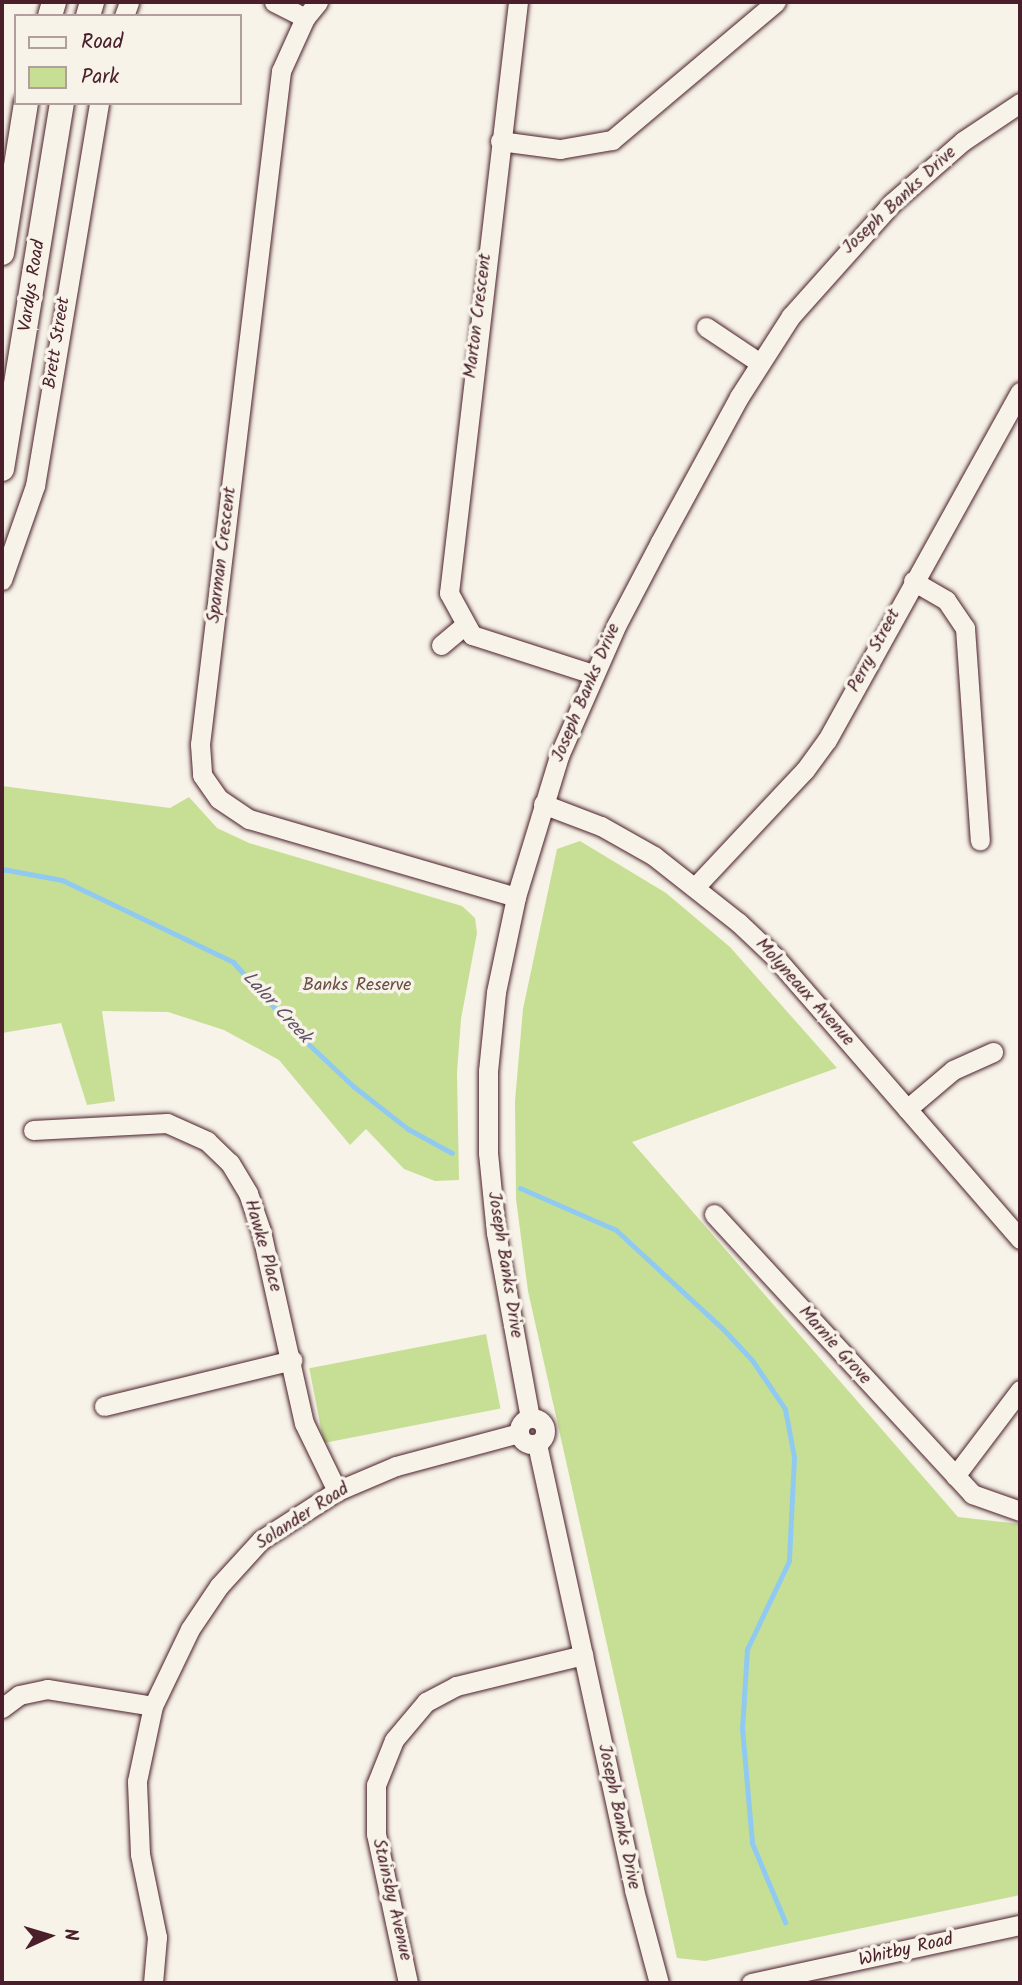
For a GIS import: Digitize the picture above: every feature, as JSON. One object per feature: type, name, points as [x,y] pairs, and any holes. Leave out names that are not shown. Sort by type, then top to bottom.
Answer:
[{"type":"main road","name":"Vardys Road","points":[[2,253],[26,105]]},
{"type":"main road","name":"Vardys Road","points":[[2,469],[62,105]]},
{"type":"street","points":[[274,2],[304,18]]},
{"type":"street","name":"Sparman Crescent","points":[[318,2],[304,18],[281,71],[200,744],[202,775],[219,799],[249,819],[516,897]]},
{"type":"street","name":"Marton Crescent","points":[[464,626],[449,593],[448,575],[518,2]]},
{"type":"street","points":[[500,141],[559,149],[612,139],[776,2]]},
{"type":"street","name":"Joseph Banks Drive","points":[[659,1983],[634,1891],[537,1444],[524,1442],[524,1426],[496,1233],[488,1153],[492,1032],[516,897],[543,804],[593,674],[672,518],[760,363],[791,316],[863,232],[963,141],[1020,103]]},
{"type":"street","name":"Brett Street","points":[[2,580],[34,486],[99,105]]},
{"type":"street","points":[[706,327],[760,363]]},
{"type":"street","name":"Perry Street","points":[[696,886],[805,769],[827,740],[1020,392]]},
{"type":"street","points":[[913,581],[946,600],[965,628],[980,840]]},
{"type":"street","points":[[442,645],[464,626],[487,642],[593,674]]},
{"type":"street","name":"Molyneaux Avenue","points":[[543,804],[601,826],[696,886],[775,957],[1020,1239]]},
{"type":"street","points":[[907,1109],[953,1070],[993,1052]]},
{"type":"street","name":"Hawke Place","points":[[33,1130],[167,1123],[207,1141],[230,1163],[248,1193],[292,1360],[304,1423],[337,1491]]},
{"type":"street","name":"Marnie Grove","points":[[714,1214],[972,1493],[1020,1511]]},
{"type":"street","points":[[104,1406],[292,1360]]},
{"type":"street","points":[[955,1476],[1020,1390]]},
{"type":"street","name":"Solander Road","points":[[153,1983],[157,1937],[141,1854],[137,1781],[153,1706],[190,1629],[219,1586],[261,1540],[337,1491],[396,1466],[524,1426]]},
{"type":"street","name":"Stainsby Avenue","points":[[408,1983],[376,1834],[376,1786],[394,1740],[426,1702],[456,1686],[583,1655]]},
{"type":"street","points":[[2,1708],[19,1695],[47,1689],[153,1706]]},
{"type":"street","name":"Whitby Road","points":[[751,1983],[1020,1925]]},
{"type":"green space","name":"Banks Reserve","points":[[2,786],[170,808],[189,797],[217,828],[249,843],[462,906],[475,918],[477,933],[461,1019],[457,1073],[459,1180],[435,1181],[404,1169],[366,1129],[350,1145],[279,1060],[224,1030],[168,1012],[102,1011],[115,1101],[87,1105],[61,1023],[2,1033]]},
{"type":"green space","points":[[580,841],[666,893],[730,947],[837,1068],[632,1142],[958,1517],[1020,1524],[1020,1895],[705,1961],[677,1958],[528,1291],[516,1199],[515,1101],[523,1009],[557,849]]},
{"type":"green space","points":[[486,1334],[501,1409],[324,1443],[309,1368]]},
{"type":"waterway","name":"Lalor Creek","points":[[2,869],[62,880],[233,962],[303,1039],[353,1086],[408,1129],[452,1153]]},
{"type":"waterway","points":[[520,1188],[616,1230],[723,1329],[752,1360],[785,1409],[794,1457],[789,1561],[747,1649],[742,1728],[752,1843],[785,1922]]}]
